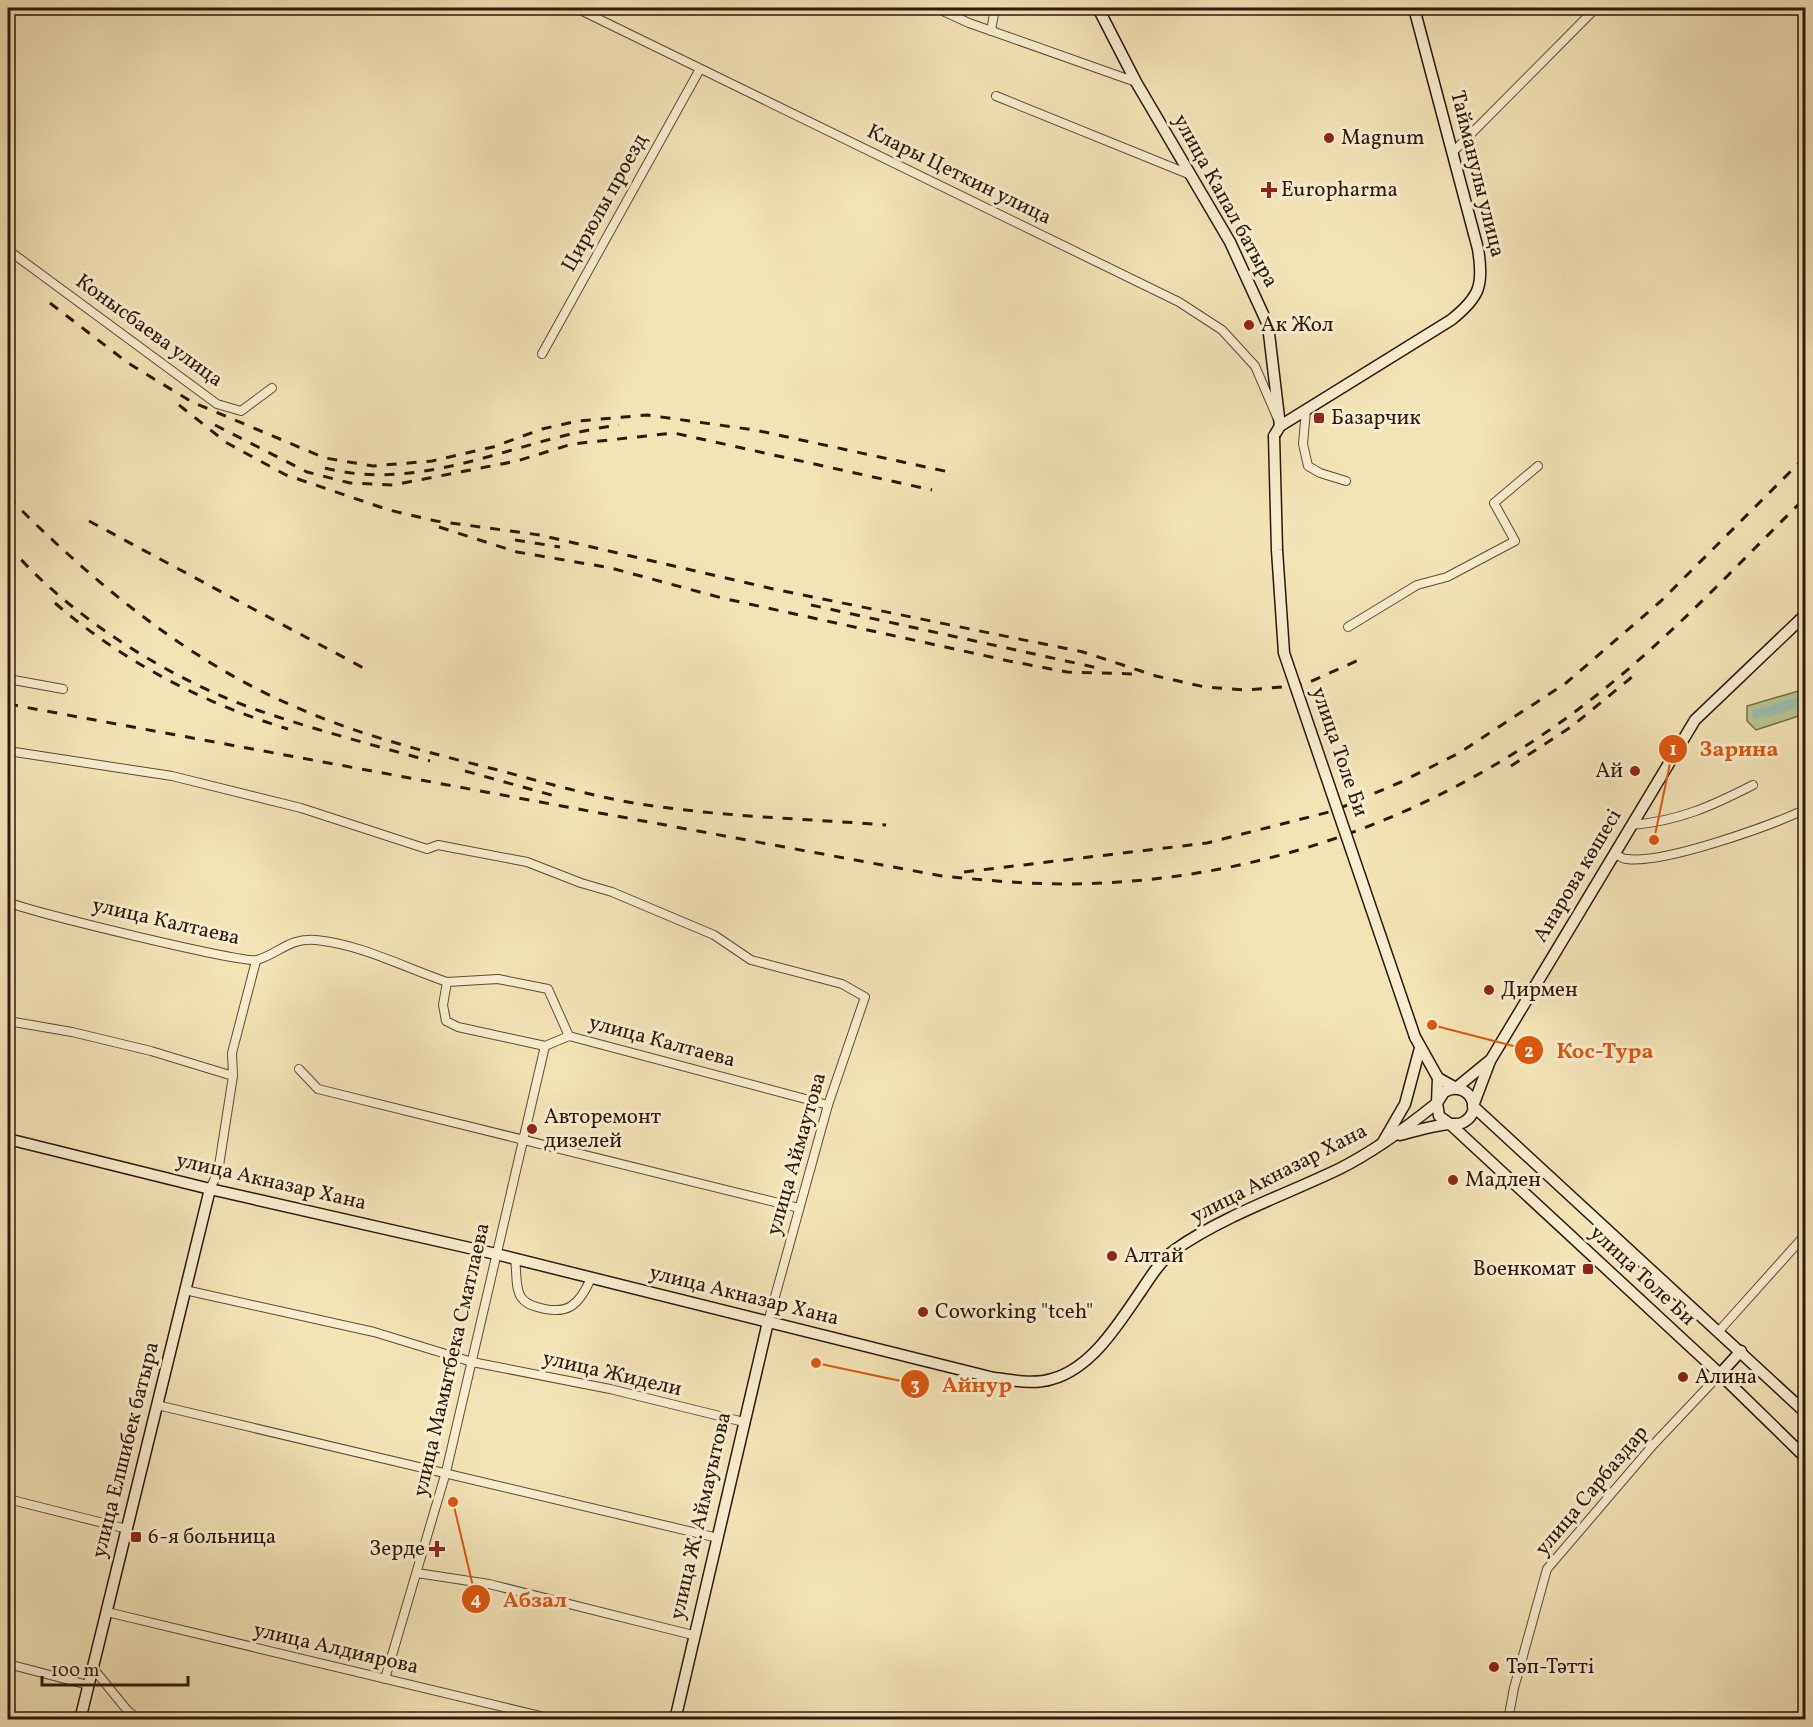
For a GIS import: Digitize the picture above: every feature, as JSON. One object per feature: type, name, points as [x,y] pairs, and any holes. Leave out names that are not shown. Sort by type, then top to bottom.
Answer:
[{"type":"main road","name":"улица Капал батыра","points":[[1098,8],[1136,82],[1230,242],[1268,326],[1280,426]]},
{"type":"main road","name":"Тайманулы улица","points":[[1280,426],[1451,320],[1473,301],[1480,288],[1482,272],[1414,8]]},
{"type":"main road","name":"улица Толе Би","points":[[1280,426],[1274,436],[1277,550],[1284,653],[1415,1037],[1438,1078],[1456,1088]]},
{"type":"main road","name":"Анарова көшесі","points":[[1490,1061],[1695,720],[1806,614]]},
{"type":"main road","points":[[1382,1144],[1405,1104],[1420,1048]]},
{"type":"main road","points":[[1437,1102],[1444,1092],[1456,1088],[1490,1061]]},
{"type":"main road","points":[[1438,1078],[1437,1102],[1440,1116],[1450,1124],[1464,1122],[1470,1117],[1490,1061]]},
{"type":"main road","points":[[1456,1088],[1470,1095],[1473,1106]]},
{"type":"main road","name":"улица Акназар Хана","points":[[8,1139],[210,1189],[496,1254],[994,1378],[1031,1382],[1052,1380],[1071,1371],[1089,1358],[1125,1314],[1159,1266],[1174,1251],[1204,1232],[1342,1168],[1397,1136],[1437,1102]]},
{"type":"main road","name":"улица Толе Би","points":[[1473,1106],[1806,1413]]},
{"type":"main road","name":"улица Толе Би","points":[[1450,1124],[1720,1374],[1806,1458]]},
{"type":"main road","name":"улица Акназар Хана","points":[[1397,1136],[1450,1124]]},
{"type":"main road","name":"улица Елшибек батыра","points":[[80,1719],[210,1189]]},
{"type":"main road","name":"улица Ж. Аймауытова","points":[[675,1719],[768,1323]]},
{"type":"main road","points":[[1720,1374],[1740,1351]]},
{"type":"street","name":"Клары Цеткин улица","points":[[576,8],[1179,302],[1222,330],[1255,366],[1280,426]]},
{"type":"street","points":[[936,8],[992,31],[1136,82]]},
{"type":"street","points":[[992,31],[994,8]]},
{"type":"street","points":[[1452,153],[1596,8]]},
{"type":"street","name":"Цирюлы проезд","points":[[542,354],[700,69]]},
{"type":"street","points":[[996,96],[1191,175]]},
{"type":"street","name":"Конысбаева улица","points":[[8,250],[217,404],[241,411],[272,387]]},
{"type":"street","points":[[1306,410],[1303,444],[1308,466],[1320,473],[1346,481]]},
{"type":"street","points":[[1348,627],[1417,585],[1447,578],[1515,541],[1494,503],[1538,466]]},
{"type":"street","points":[[8,679],[63,689]]},
{"type":"street","name":"улица Аймаутова","points":[[8,752],[172,776],[301,808],[427,849],[438,844],[527,862],[581,883],[612,892],[714,935],[751,960],[842,984],[865,997],[828,1105],[768,1323]]},
{"type":"street","points":[[1632,825],[1657,823],[1703,811],[1754,785]]},
{"type":"street","points":[[1615,853],[1624,859],[1647,860],[1725,840],[1806,809]]},
{"type":"street","name":"улица Калтаева","points":[[8,902],[212,954],[256,961],[291,943],[314,939],[367,951],[447,982]]},
{"type":"street","points":[[210,1189],[218,1172],[233,1076],[232,1053],[256,961]]},
{"type":"street","points":[[545,1046],[458,1027],[446,1020],[443,1005],[447,982],[498,979],[548,989],[569,1036]]},
{"type":"street","points":[[8,1021],[72,1032],[151,1051],[233,1076]]},
{"type":"street","name":"улица Калтаева","points":[[545,1046],[569,1036],[828,1105]]},
{"type":"street","name":"улица Мамытбека Сматлаева","points":[[386,1679],[446,1472],[545,1046]]},
{"type":"street","points":[[299,1069],[318,1089],[799,1208]]},
{"type":"street","points":[[1719,1331],[1806,1234]]},
{"type":"street","points":[[516,1260],[522,1298],[527,1304],[553,1311],[566,1310],[578,1302],[591,1278]]},
{"type":"street","name":"улица Жидели","points":[[185,1290],[374,1332],[472,1362],[610,1389],[744,1422]]},
{"type":"street","name":"улица Сарбаздар","points":[[1508,1719],[1514,1688],[1547,1569],[1653,1445],[1720,1374]]},
{"type":"street","points":[[157,1405],[718,1538]]},
{"type":"street","points":[[8,1499],[127,1529]]},
{"type":"street","points":[[417,1573],[489,1584],[693,1635]]},
{"type":"street","name":"улица Алдиярова","points":[[107,1612],[557,1719]]},
{"type":"street","points":[[8,1664],[88,1685]]},
{"type":"street","points":[[93,1667],[127,1710],[139,1719]]},
{"type":"green space","points":[[1805,689],[1805,714],[1756,730],[1747,721],[1747,706]]},
{"type":"waterway","points":[[1757,714],[1806,700]]},
{"type":"railway","points":[[50,303],[128,363],[192,402],[325,458],[373,466],[432,461],[493,447],[542,429],[578,421],[647,415],[755,430],[949,472]]},
{"type":"railway","points":[[179,405],[227,443],[286,475],[389,510],[436,521],[540,535],[769,588],[1083,652],[1156,676],[1205,687],[1247,690],[1303,685],[1361,659]]},
{"type":"railway","points":[[215,425],[307,472],[350,483],[393,485],[517,461],[572,444],[674,433],[932,490]]},
{"type":"railway","points":[[325,468],[363,474],[400,474],[437,469],[582,431],[619,425]]},
{"type":"railway","points":[[964,872],[1207,843],[1333,811],[1401,782],[1459,753],[1566,683],[1661,601],[1806,456]]},
{"type":"railway","points":[[8,497],[39,528],[105,586],[176,640],[251,686],[340,725],[443,756],[634,803],[712,813],[886,825]]},
{"type":"railway","points":[[8,704],[942,876],[1050,884],[1138,881],[1209,871],[1278,856],[1345,835],[1411,808],[1474,777],[1535,740],[1621,675],[1649,651],[1806,497]]},
{"type":"railway","points":[[89,521],[371,672]]},
{"type":"railway","points":[[439,527],[517,552],[611,568],[722,598],[1009,661],[1067,672],[1136,674]]},
{"type":"railway","points":[[515,540],[560,547]]},
{"type":"railway","points":[[8,545],[60,597],[91,621],[157,664],[192,682],[260,711],[430,761]]},
{"type":"railway","points":[[55,603],[108,644],[164,678],[225,706],[288,729]]},
{"type":"railway","points":[[811,605],[1098,668]]},
{"type":"railway","points":[[1511,766],[1571,727],[1632,677]]},
{"type":"railway","points":[[465,771],[555,796]]},
{"type":"place","name":"Magnum","points":[[1329,138]]},
{"type":"place","name":"Europharma","points":[[1269,190]]},
{"type":"place","name":"Ак Жол","points":[[1249,325]]},
{"type":"place","name":"Базарчик","points":[[1319,418]]},
{"type":"place","name":"Ай","points":[[1635,771]]},
{"type":"place","name":"Зарина","points":[[1654,840]]},
{"type":"place","name":"Дирмен","points":[[1489,990]]},
{"type":"place","name":"Кос-Тура","points":[[1432,1025]]},
{"type":"place","name":"Авторемонт дизелей","points":[[532,1129]]},
{"type":"place","name":"Мадлен","points":[[1453,1180]]},
{"type":"place","name":"Алтай","points":[[1112,1256]]},
{"type":"place","name":"Военкомат","points":[[1588,1269]]},
{"type":"place","name":"Coworking \"tceh\"","points":[[923,1312]]},
{"type":"place","name":"Айнур","points":[[816,1363]]},
{"type":"place","name":"Алина","points":[[1683,1377]]},
{"type":"place","name":"Абзал","points":[[453,1502]]},
{"type":"place","name":"6-я больница","points":[[136,1537]]},
{"type":"place","name":"Зерде","points":[[437,1549]]},
{"type":"place","name":"Тәп-Тәтті","points":[[1494,1667]]}]
